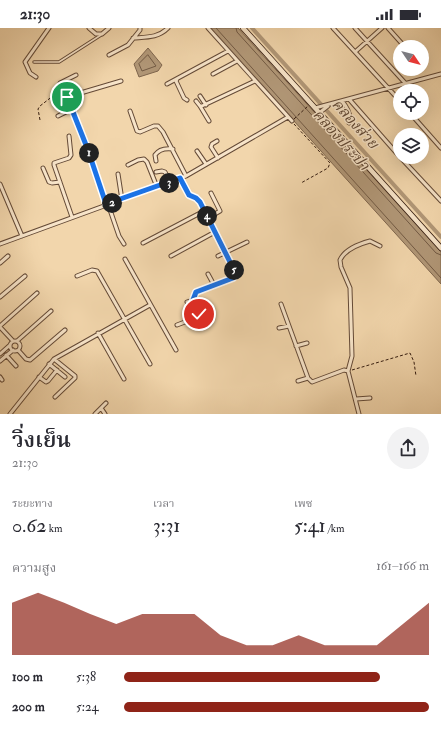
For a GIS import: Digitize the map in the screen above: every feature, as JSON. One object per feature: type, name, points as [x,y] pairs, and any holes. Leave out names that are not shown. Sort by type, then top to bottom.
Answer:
[{"type":"street","points":[[36,77],[30,73],[25,62],[49,28]]},
{"type":"street","points":[[89,28],[96,34],[102,34],[109,28]]},
{"type":"street","points":[[109,55],[128,45],[140,28]]},
{"type":"street","points":[[133,38],[150,37],[162,34],[168,28]]},
{"type":"street","points":[[208,28],[292,121]]},
{"type":"street","points":[[243,28],[441,248]]},
{"type":"street","points":[[333,28],[393,93]]},
{"type":"street","points":[[355,28],[407,84],[441,74]]},
{"type":"street","points":[[355,52],[382,28]]},
{"type":"street","points":[[388,28],[399,40]]},
{"type":"street","points":[[167,84],[228,51]]},
{"type":"street","points":[[213,74],[237,61]]},
{"type":"street","points":[[76,75],[60,83],[59,87],[67,97],[72,109],[119,236],[124,244]]},
{"type":"street","points":[[177,78],[176,81],[184,98],[187,100]]},
{"type":"street","points":[[67,97],[121,81]]},
{"type":"street","points":[[200,106],[206,105],[255,81]]},
{"type":"street","points":[[315,108],[393,88]]},
{"type":"street","points":[[200,96],[206,105]]},
{"type":"street","points":[[349,99],[393,149]]},
{"type":"street","points":[[196,101],[209,121]]},
{"type":"street","points":[[342,101],[351,119],[349,123]]},
{"type":"street","points":[[319,113],[330,105]]},
{"type":"street","points":[[58,116],[72,109]]},
{"type":"street","points":[[130,111],[137,130],[140,132],[154,126],[158,126],[168,139],[186,176]]},
{"type":"street","points":[[0,243],[186,176],[288,117]]},
{"type":"street","points":[[416,120],[441,148]]},
{"type":"street","points":[[69,136],[71,156],[54,163],[54,165],[72,218]]},
{"type":"street","points":[[217,141],[212,144],[211,147],[218,158]]},
{"type":"street","points":[[156,161],[155,155],[157,152],[166,148],[172,149]]},
{"type":"street","points":[[197,151],[206,164]]},
{"type":"street","points":[[128,165],[144,159],[147,162],[157,187]]},
{"type":"street","points":[[407,164],[441,201]]},
{"type":"street","points":[[43,168],[49,182],[52,184],[60,182]]},
{"type":"street","points":[[156,172],[165,172],[170,182]]},
{"type":"street","points":[[118,174],[122,200]]},
{"type":"street","points":[[177,325],[198,317],[198,312],[193,300],[196,292],[233,278],[236,274],[204,211],[196,198],[189,195],[180,178]]},
{"type":"street","points":[[0,184],[22,236]]},
{"type":"street","points":[[208,218],[220,210],[211,193]]},
{"type":"street","points":[[143,242],[204,211]]},
{"type":"street","points":[[171,256],[215,232]]},
{"type":"street","points":[[359,414],[348,371],[352,356],[350,288],[341,267],[340,260],[345,252],[362,243],[370,241],[380,246]]},
{"type":"street","points":[[218,256],[247,242]]},
{"type":"street","points":[[0,263],[8,256]]},
{"type":"street","points":[[125,259],[176,350]]},
{"type":"street","points":[[77,276],[92,270],[97,271],[150,364]]},
{"type":"street","points":[[208,274],[214,285]]},
{"type":"street","points":[[0,298],[25,276]]},
{"type":"street","points":[[37,293],[0,327],[13,341],[18,341],[51,311]]},
{"type":"street","points":[[187,302],[193,300]]},
{"type":"street","points":[[281,304],[289,326],[302,345],[308,378],[312,382],[344,370],[348,371]]},
{"type":"street","points":[[10,414],[49,364],[54,360],[98,333],[150,305]]},
{"type":"street","points":[[279,328],[289,326]]},
{"type":"street","points":[[0,361],[13,350],[18,350],[26,359],[30,360],[65,330]]},
{"type":"street","points":[[98,333],[124,379]]},
{"type":"street","points":[[0,354],[13,341]]},
{"type":"street","points":[[18,341],[20,344],[18,350]]},
{"type":"street","points":[[10,345],[13,350]]},
{"type":"street","points":[[6,355],[16,366]]},
{"type":"street","points":[[54,360],[75,378],[55,397]]},
{"type":"street","points":[[49,364],[65,377]]},
{"type":"street","points":[[39,377],[46,382],[57,370]]},
{"type":"street","points":[[298,380],[308,378]]},
{"type":"street","points":[[356,399],[370,398]]},
{"type":"street","points":[[95,414],[106,403]]},
{"type":"street","points":[[101,408],[105,414]]},
{"type":"lane","points":[[34,62],[60,62],[102,34],[104,28]]},
{"type":"path","points":[[40,120],[38,109],[40,106],[62,90]]},
{"type":"path","points":[[301,183],[328,168],[330,163],[292,121],[310,104]]},
{"type":"path","points":[[348,371],[410,353],[414,362],[416,376]]},
{"type":"water","points":[[210,28],[238,28],[441,252],[441,284]]},
{"type":"water","points":[[148,48],[162,65],[158,71],[139,77],[134,64]]},
{"type":"waterway","name":"คลองส่วย","points":[[252,28],[441,237]]},
{"type":"route","points":[[67,97],[88,150],[106,204],[122,200],[180,178],[189,195],[196,198],[200,202],[236,274],[233,278],[196,292],[193,300],[199,314]]},
{"type":"water label","name":"คลองประปา","points":[[341,140]]}]
